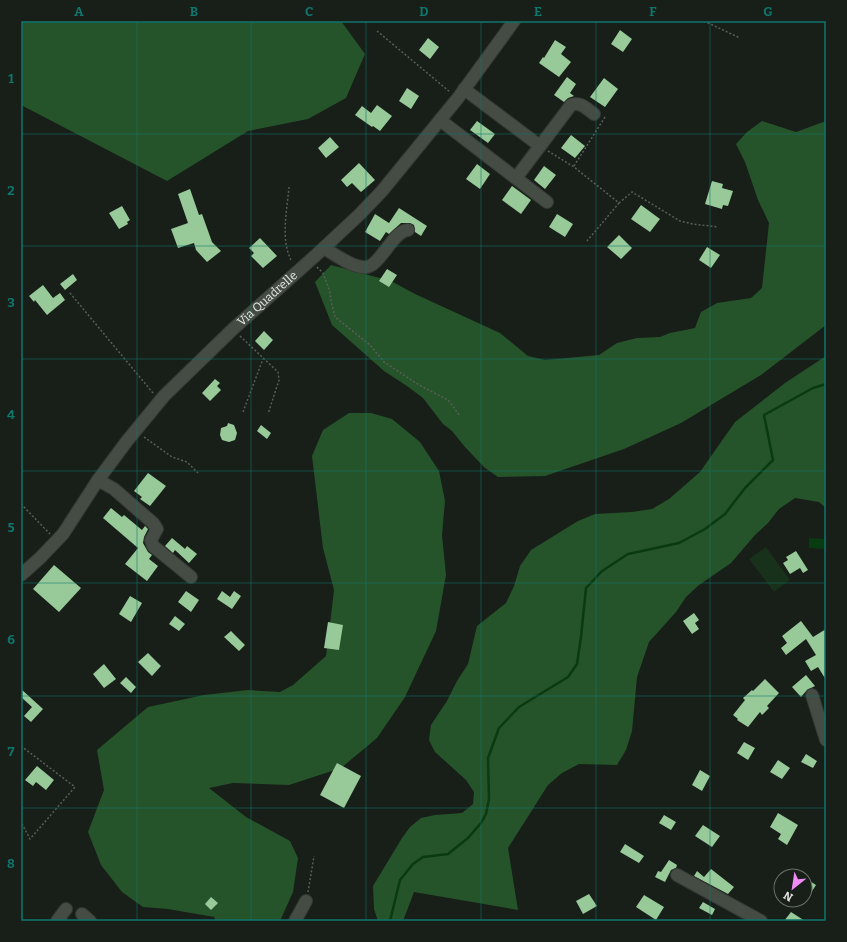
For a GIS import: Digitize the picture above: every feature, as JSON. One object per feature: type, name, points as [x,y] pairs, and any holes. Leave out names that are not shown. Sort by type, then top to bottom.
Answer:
[{"type":"street","name":"Via Quadrelle","points":[[21,574],[68,528],[98,480],[159,401],[233,329],[311,260],[372,202],[461,94],[514,21]]},
{"type":"street","points":[[461,94],[540,146]]},
{"type":"street","points":[[516,178],[571,105],[580,104],[599,115]]},
{"type":"street","points":[[440,120],[547,202]]},
{"type":"street","points":[[324,248],[353,265],[368,267],[374,263],[400,234],[408,230]]},
{"type":"street","points":[[98,480],[114,489],[154,523],[157,529],[151,540],[153,546],[191,577]]},
{"type":"street","points":[[812,695],[826,740]]},
{"type":"street","points":[[677,875],[761,921]]},
{"type":"street","points":[[295,921],[306,900]]},
{"type":"street","points":[[57,921],[66,909]]},
{"type":"path","points":[[704,21],[740,38]]},
{"type":"path","points":[[377,31],[461,94]]},
{"type":"path","points":[[574,167],[599,115]]},
{"type":"path","points":[[540,146],[574,167],[619,203]]},
{"type":"path","points":[[289,187],[286,244],[288,254],[298,271]]},
{"type":"path","points":[[587,241],[619,203],[632,192],[680,221],[693,224],[718,226]]},
{"type":"path","points":[[311,260],[323,273],[329,289],[335,317],[370,345],[384,362],[419,385],[448,400],[460,416]]},
{"type":"path","points":[[70,293],[159,401]]},
{"type":"path","points":[[233,329],[278,372],[279,380],[268,414]]},
{"type":"path","points":[[243,412],[263,359]]},
{"type":"path","points":[[135,431],[170,455],[187,462],[198,473]]},
{"type":"path","points":[[21,504],[46,528],[56,541]]},
{"type":"path","points":[[21,746],[75,787],[30,839],[21,822]]},
{"type":"path","points":[[306,900],[314,856]]},
{"type":"shaded area","points":[[21,21],[341,21],[365,54],[346,98],[308,119],[248,131],[167,181],[21,105]]},
{"type":"shaded area","points":[[762,121],[796,132],[826,121],[826,325],[761,375],[681,423],[624,449],[545,476],[498,477],[484,467],[452,431],[443,424],[423,398],[384,371],[332,325],[315,282],[331,265],[391,281],[415,294],[500,333],[528,356],[545,360],[599,355],[617,343],[637,338],[660,337],[670,333],[695,328],[701,312],[717,303],[751,298],[762,288],[769,223],[758,200],[745,162],[736,144],[747,132]]},
{"type":"shaded area","points":[[826,356],[826,508],[819,502],[795,498],[779,509],[731,563],[699,585],[686,597],[676,612],[649,642],[637,677],[632,731],[626,750],[617,765],[579,764],[562,773],[548,785],[508,848],[518,910],[414,892],[403,921],[378,921],[374,909],[373,886],[410,827],[421,818],[435,815],[462,813],[473,804],[474,792],[466,780],[435,752],[429,740],[431,725],[447,701],[468,664],[477,626],[506,603],[514,586],[520,566],[531,550],[578,521],[595,514],[632,512],[652,509],[669,499],[700,472],[735,422],[785,383]]},
{"type":"shaded area","points":[[349,413],[371,413],[392,419],[420,442],[439,471],[445,501],[442,535],[446,575],[436,631],[405,697],[377,738],[341,768],[289,785],[233,783],[209,788],[246,817],[290,841],[298,858],[293,892],[280,921],[216,921],[214,917],[168,909],[143,907],[122,892],[101,865],[88,832],[104,790],[97,750],[148,707],[204,695],[248,690],[280,692],[293,685],[326,656],[334,590],[323,548],[312,456],[323,430]]},
{"type":"shaded area","points":[[809,538],[826,539],[826,549],[809,548]]},
{"type":"shaded area","points":[[766,547],[790,580],[774,592],[749,559]]},
{"type":"building","points":[[620,30],[632,39],[623,52],[611,44]]},
{"type":"building","points":[[428,38],[439,47],[430,59],[419,50]]},
{"type":"building","points":[[555,40],[566,47],[561,54],[571,62],[559,77],[539,63],[543,57],[544,58]]},
{"type":"building","points":[[567,77],[576,84],[570,93],[574,96],[568,98],[564,102],[554,95]]},
{"type":"building","points":[[604,78],[618,89],[605,107],[590,97]]},
{"type":"building","points":[[407,88],[419,96],[411,109],[399,101]]},
{"type":"building","points":[[377,105],[392,116],[380,131],[355,115],[362,106],[371,113]]},
{"type":"building","points":[[477,121],[495,134],[488,143],[470,130]]},
{"type":"building","points":[[571,135],[585,146],[575,158],[561,148]]},
{"type":"building","points":[[330,137],[339,147],[326,158],[318,148]]},
{"type":"building","points":[[359,163],[375,180],[361,192],[352,183],[347,187],[341,180]]},
{"type":"building","points":[[477,164],[490,174],[480,189],[466,179]]},
{"type":"building","points":[[544,166],[556,175],[545,189],[534,180]]},
{"type":"building","points":[[712,181],[723,184],[722,188],[733,191],[728,206],[723,205],[722,209],[705,204]]},
{"type":"building","points":[[512,186],[531,200],[521,214],[502,200]]},
{"type":"building","points":[[190,189],[199,215],[202,214],[212,242],[221,251],[207,262],[196,250],[194,243],[178,248],[171,229],[188,223],[178,194]]},
{"type":"building","points":[[641,205],[660,219],[650,232],[631,219]]},
{"type":"building","points":[[122,206],[130,220],[127,222],[128,224],[119,229],[109,213]]},
{"type":"building","points":[[399,208],[427,226],[421,236],[415,232],[414,225],[410,223],[401,223],[389,234],[386,232],[380,241],[365,232],[375,214],[389,223]]},
{"type":"building","points":[[557,214],[573,224],[565,237],[549,227]]},
{"type":"building","points":[[619,235],[632,248],[621,259],[607,247]]},
{"type":"building","points":[[260,238],[277,256],[263,268],[251,256],[254,253],[249,248]]},
{"type":"building","points":[[707,247],[720,255],[711,268],[699,260]]},
{"type":"building","points":[[387,269],[397,275],[389,287],[379,281]]},
{"type":"building","points":[[73,274],[77,280],[65,290],[60,284]]},
{"type":"building","points":[[43,285],[53,298],[60,293],[65,300],[47,315],[35,300],[34,302],[29,296]]},
{"type":"building","points":[[264,331],[273,340],[264,350],[255,341]]},
{"type":"building","points":[[215,379],[220,383],[217,386],[221,390],[210,401],[202,393]]},
{"type":"building","points":[[228,423],[234,425],[237,433],[235,440],[229,442],[222,440],[220,435],[221,428],[227,426]]},
{"type":"building","points":[[261,425],[271,433],[267,439],[257,431]]},
{"type":"building","points":[[148,473],[166,486],[150,506],[140,499],[142,497],[134,491]]},
{"type":"building","points":[[111,508],[122,517],[124,515],[142,530],[145,526],[148,529],[143,543],[148,552],[152,555],[149,559],[158,566],[147,581],[125,564],[138,548],[103,518]]},
{"type":"building","points":[[172,538],[185,549],[187,546],[197,554],[189,563],[175,550],[173,553],[165,546]]},
{"type":"building","points":[[796,551],[808,570],[803,573],[800,568],[790,574],[783,563],[788,560],[786,557]]},
{"type":"building","points":[[54,565],[81,588],[59,612],[33,589]]},
{"type":"building","points":[[186,591],[199,600],[191,612],[178,602]]},
{"type":"building","points":[[222,591],[230,597],[234,591],[241,596],[232,609],[217,599]]},
{"type":"building","points":[[130,596],[142,603],[131,622],[119,614]]},
{"type":"building","points":[[694,613],[699,620],[695,623],[699,629],[692,634],[683,621]]},
{"type":"building","points":[[175,616],[185,624],[179,631],[169,624]]},
{"type":"building","points":[[801,621],[813,637],[826,629],[826,680],[818,667],[811,671],[805,661],[816,655],[806,639],[786,655],[781,648],[787,643],[782,636]]},
{"type":"building","points":[[328,622],[343,625],[339,650],[324,648]]},
{"type":"building","points":[[231,631],[245,645],[239,651],[224,637]]},
{"type":"building","points":[[148,653],[161,666],[152,676],[138,662]]},
{"type":"building","points":[[104,664],[116,679],[104,688],[93,674]]},
{"type":"building","points":[[806,675],[815,686],[807,690],[801,697],[792,687]]},
{"type":"building","points":[[126,677],[136,687],[131,693],[120,683]]},
{"type":"building","points":[[765,679],[779,693],[767,706],[769,708],[762,715],[760,712],[748,727],[737,720],[738,719],[733,715],[745,700],[743,698],[752,690],[753,691]]},
{"type":"building","points":[[21,689],[43,709],[31,722],[24,716],[32,707],[21,697]]},
{"type":"building","points":[[744,742],[755,748],[748,760],[737,753]]},
{"type":"building","points":[[806,754],[817,761],[813,768],[801,762]]},
{"type":"building","points":[[778,760],[790,768],[782,779],[770,772]]},
{"type":"building","points":[[337,763],[361,776],[344,808],[320,795]]},
{"type":"building","points":[[37,766],[54,780],[46,790],[36,782],[33,786],[25,780]]},
{"type":"building","points":[[700,770],[710,776],[702,791],[692,785]]},
{"type":"building","points":[[778,813],[798,825],[787,845],[778,839],[781,834],[770,827]]},
{"type":"building","points":[[664,815],[676,822],[671,830],[659,823]]},
{"type":"building","points":[[703,825],[720,836],[712,847],[695,836]]},
{"type":"building","points":[[625,844],[644,856],[639,863],[620,852]]},
{"type":"building","points":[[669,860],[677,865],[676,868],[671,870],[665,882],[655,877],[658,871],[661,872]]},
{"type":"building","points":[[711,869],[734,887],[728,894],[694,876],[697,871],[704,877]]},
{"type":"building","points":[[589,894],[597,906],[583,914],[576,901]]},
{"type":"building","points":[[644,895],[664,907],[656,920],[636,907]]},
{"type":"building","points":[[211,897],[218,903],[211,910],[205,904]]},
{"type":"building","points":[[703,902],[715,909],[712,915],[699,908]]},
{"type":"building","points":[[791,912],[805,921],[784,921]]},
{"type":"waterway","points":[[390,921],[400,880],[413,864],[423,857],[448,854],[468,838],[481,823],[486,814],[489,799],[488,758],[499,728],[519,707],[568,677],[577,664],[586,588],[602,571],[628,554],[679,543],[705,529],[725,514],[745,488],[773,460],[764,415],[813,388],[826,384]]}]
